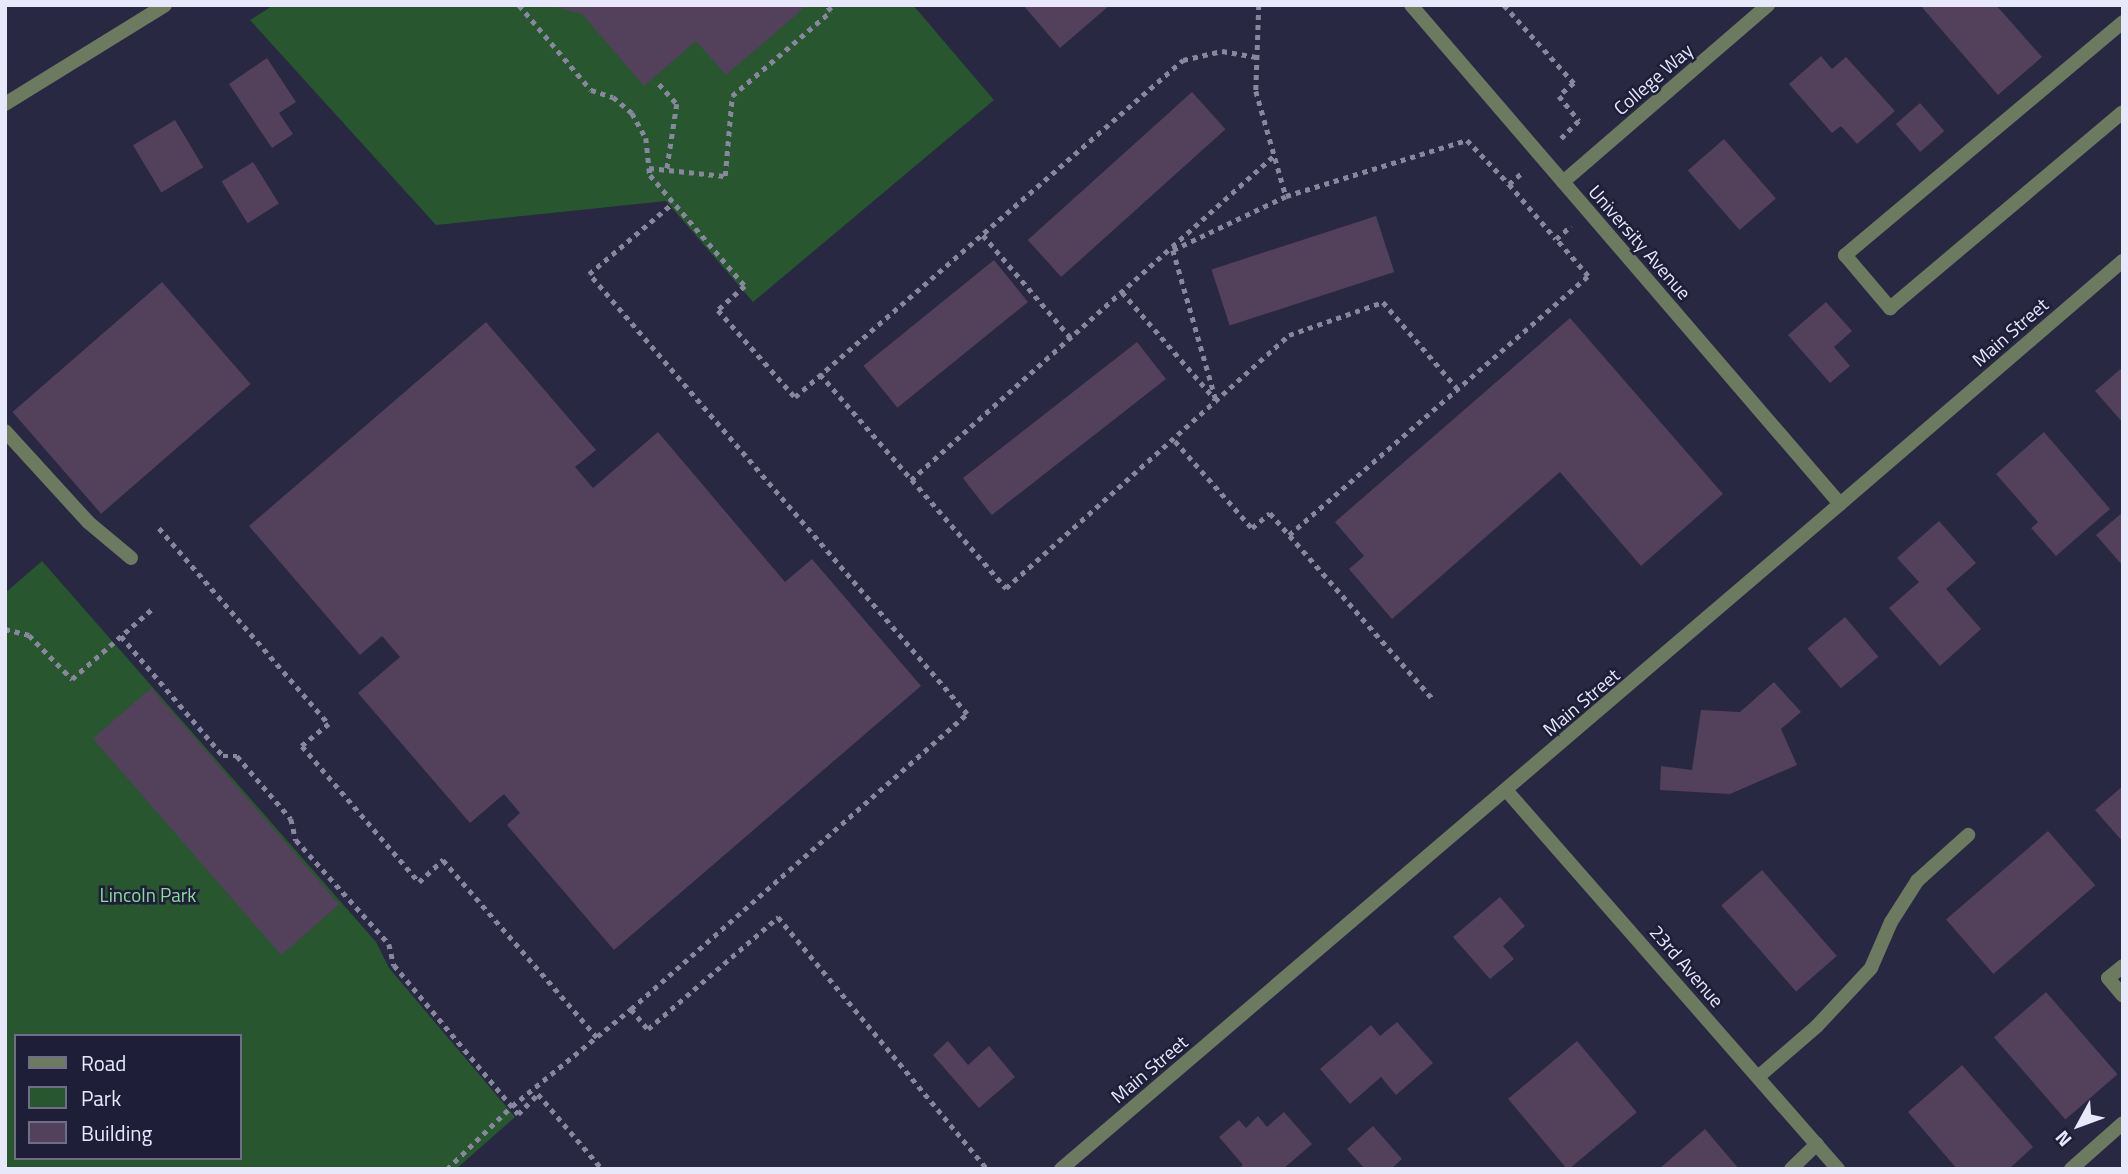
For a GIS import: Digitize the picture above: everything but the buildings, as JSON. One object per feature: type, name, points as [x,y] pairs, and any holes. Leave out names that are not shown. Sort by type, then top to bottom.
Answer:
[{"type":"street","points":[[5,104],[164,5]]},
{"type":"street","name":"University Avenue","points":[[1410,5],[1840,504]]},
{"type":"street","name":"College Way","points":[[1563,182],[1768,5]]},
{"type":"street","points":[[2123,22],[1845,255],[1891,308],[2123,112]]},
{"type":"street","name":"Main Street","points":[[1061,1169],[2123,261]]},
{"type":"street","points":[[5,431],[88,522],[131,558]]},
{"type":"street","name":"23rd Avenue","points":[[1506,790],[1838,1169]]},
{"type":"street","points":[[1758,1077],[1817,1026],[1871,968],[1891,922],[1917,881],[1968,835]]},
{"type":"street","points":[[2123,966],[2108,978],[2123,996]]},
{"type":"street","points":[[2071,1169],[2123,1123]]},
{"type":"street","points":[[1791,1169],[1817,1144]]},
{"type":"path","points":[[519,5],[591,90],[613,97],[632,113],[646,138],[650,175],[745,286],[718,310],[795,397],[1183,60],[1222,51],[1256,57]]},
{"type":"path","points":[[649,167],[725,176],[732,96],[831,11],[826,5]]},
{"type":"path","points":[[1259,5],[1256,57],[1259,111],[1286,196]]},
{"type":"path","points":[[1504,5],[1574,83],[1559,96],[1579,121],[1509,184]]},
{"type":"path","points":[[659,84],[677,104],[667,169]]},
{"type":"path","points":[[1173,250],[1286,196],[1467,140],[1509,184],[1588,276],[1290,535]]},
{"type":"path","points":[[911,480],[1173,250],[1273,156]]},
{"type":"path","points":[[447,1169],[512,1107],[631,1009],[967,714],[589,274],[673,203]]},
{"type":"path","points":[[1556,239],[1588,212]]},
{"type":"path","points":[[983,235],[1071,338]]},
{"type":"path","points":[[1173,250],[1217,403]]},
{"type":"path","points":[[1122,292],[1217,403]]},
{"type":"path","points":[[820,374],[1006,588],[1175,441],[1289,335],[1383,302],[1458,388]]},
{"type":"path","points":[[1175,441],[1252,528],[1270,513],[1432,698]]},
{"type":"path","points":[[159,528],[329,723],[302,746],[419,882],[443,860],[597,1037]]},
{"type":"path","points":[[5,629],[30,635],[72,679],[152,609]]},
{"type":"path","points":[[121,636],[223,756],[237,756],[291,819],[296,840],[388,944],[394,965],[518,1114],[538,1094],[602,1169]]},
{"type":"path","points":[[631,1009],[648,1029],[778,917],[987,1169]]},
{"type":"green space","points":[[274,5],[913,5],[994,100],[753,302],[666,201],[436,225],[250,20]]},
{"type":"green space","name":"Lincoln Park","points":[[42,561],[376,942],[389,968],[515,1117],[456,1169],[5,1169],[5,593]]}]
